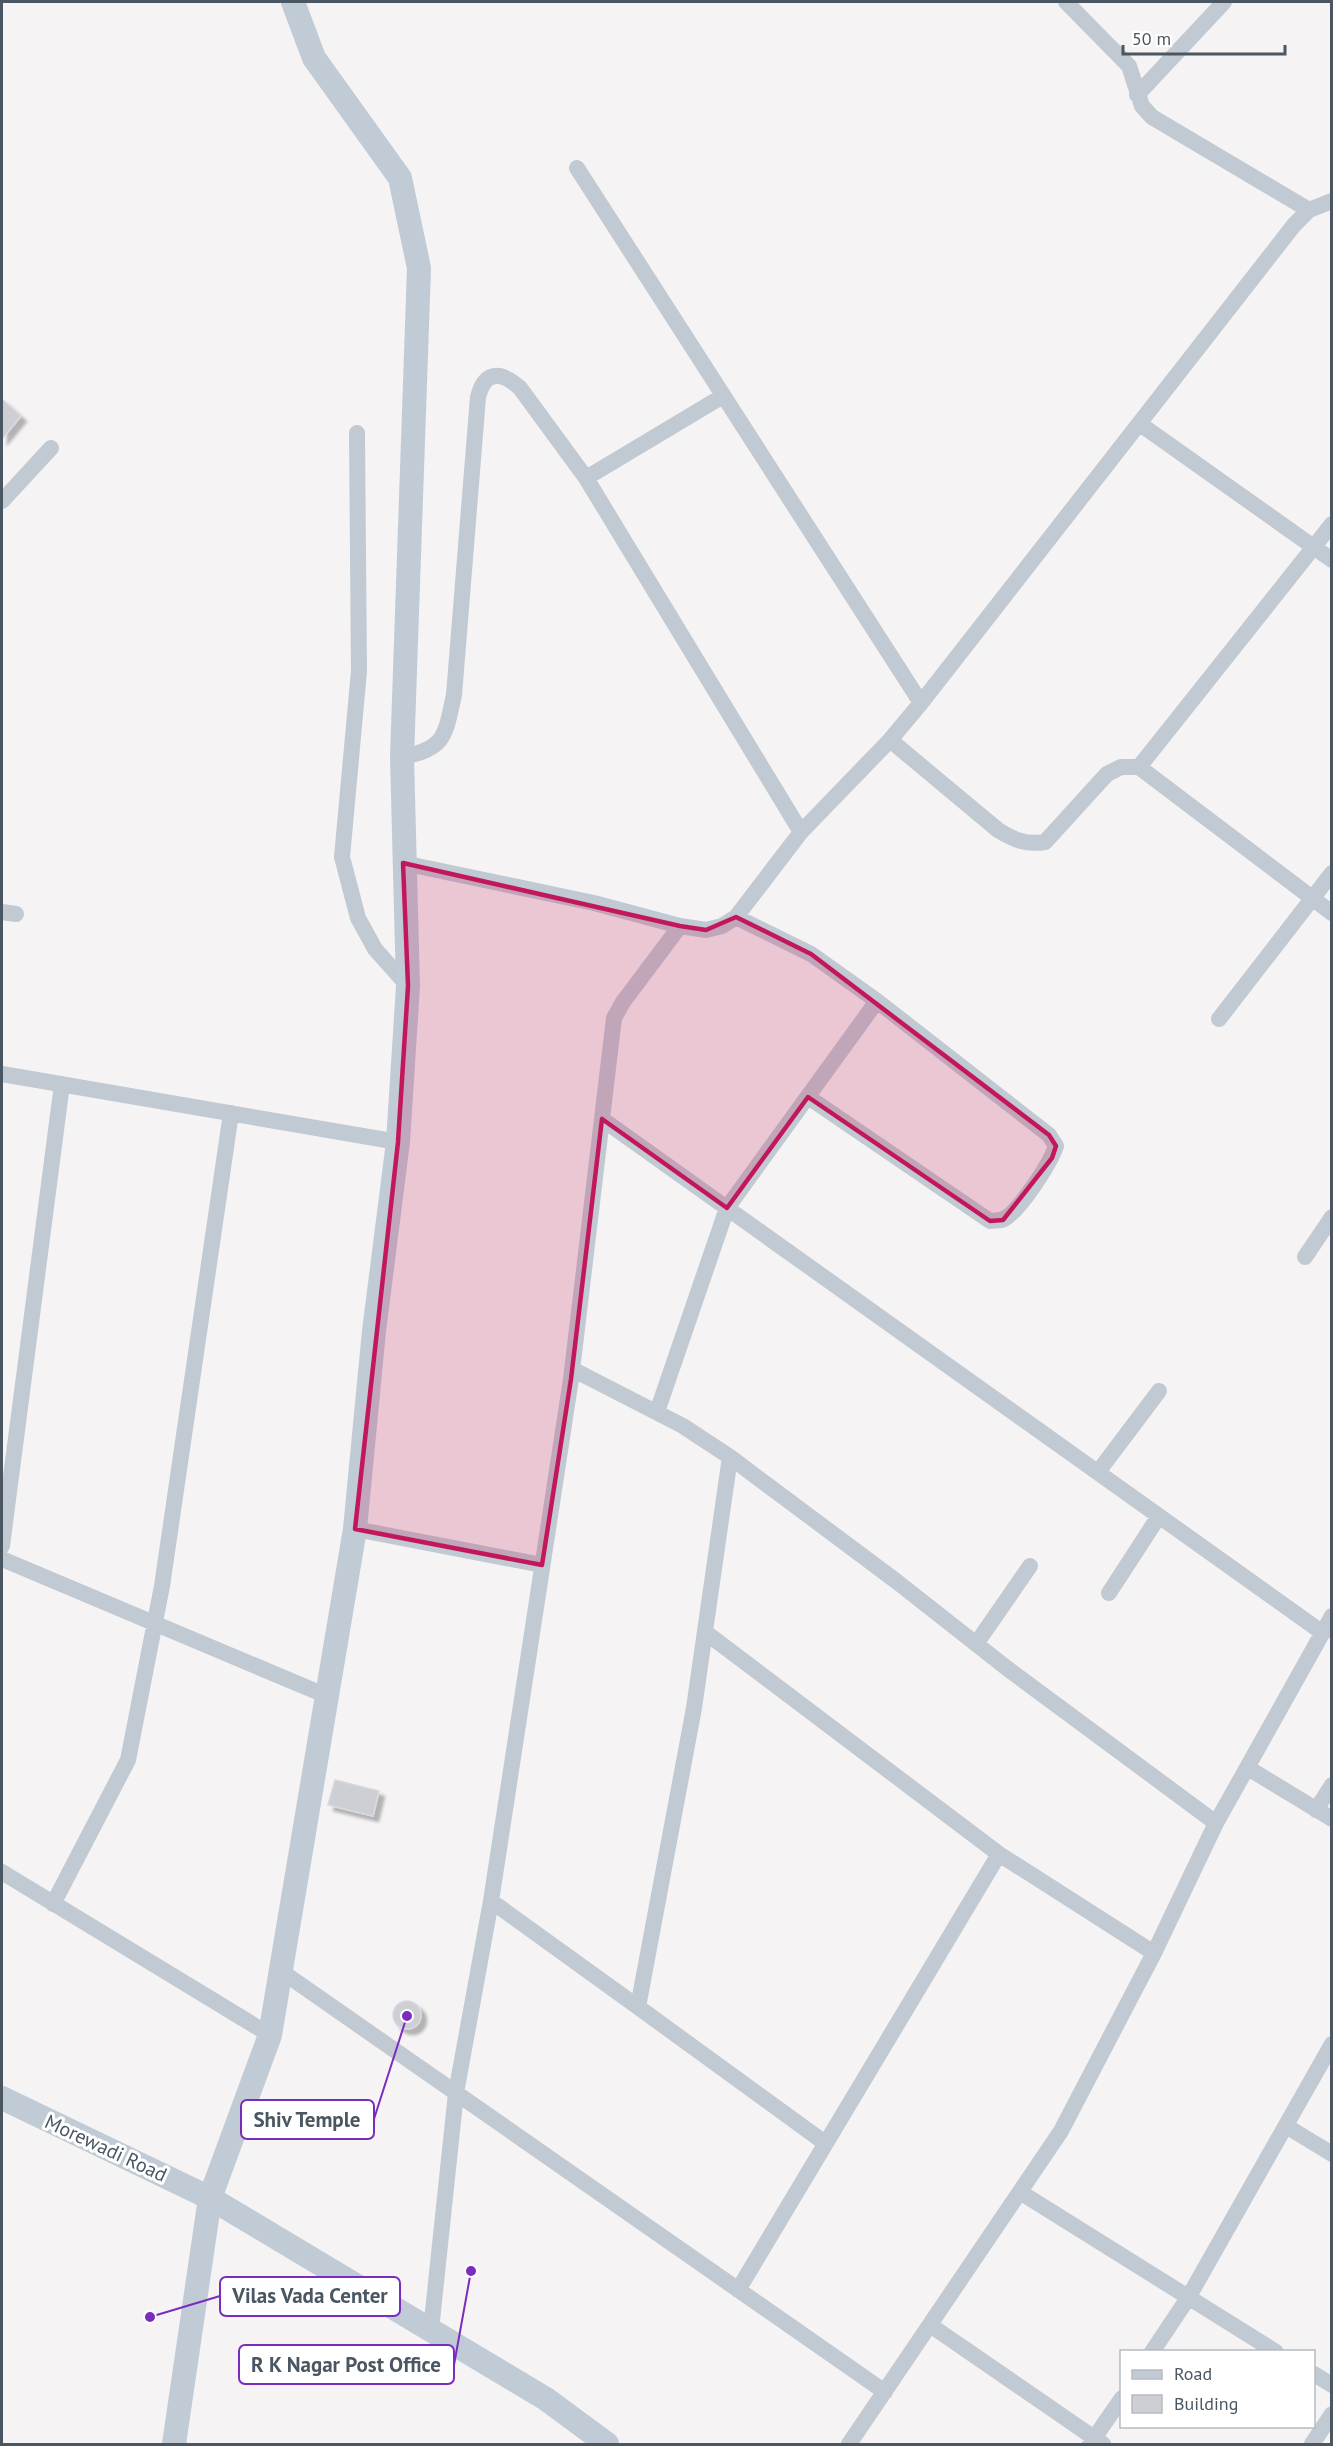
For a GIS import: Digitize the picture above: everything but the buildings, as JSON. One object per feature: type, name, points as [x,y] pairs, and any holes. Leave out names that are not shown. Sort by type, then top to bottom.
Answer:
[{"type":"street","points":[[174,2445],[210,2198],[270,2035],[355,1529],[374,1331],[398,1142],[408,986],[402,757],[419,268],[400,178],[314,58],[293,2]]},
{"type":"street","points":[[1066,2],[1129,66],[1137,95],[1142,106],[1152,117],[1309,210]]},
{"type":"street","points":[[1137,95],[1224,2]]},
{"type":"street","points":[[577,168],[921,704]]},
{"type":"street","points":[[403,863],[594,903],[680,926],[706,930],[722,926],[736,917],[801,832],[890,741],[921,704],[1294,225],[1309,210],[1332,201]]},
{"type":"street","points":[[402,757],[428,752],[436,746],[448,722],[452,704],[478,397],[481,386],[488,378],[500,375],[509,378],[520,388],[586,478],[801,832]]},
{"type":"street","points":[[586,478],[723,396]]},
{"type":"street","points":[[1140,424],[1332,560]]},
{"type":"street","points":[[357,433],[359,671],[342,857],[358,918],[375,949],[408,986]]},
{"type":"street","points":[[2,501],[51,448]]},
{"type":"street","points":[[1139,767],[1332,524]]},
{"type":"street","points":[[890,741],[998,830],[1012,839],[1030,844],[1045,842],[1107,774],[1121,767],[1139,767],[1311,900],[1332,913]]},
{"type":"street","points":[[1219,1019],[1332,873]]},
{"type":"street","points":[[736,917],[811,954],[1049,1135],[1056,1146],[1045,1167],[1014,1211],[1003,1220],[990,1221],[808,1097]]},
{"type":"street","points":[[431,2330],[456,2093],[491,1901],[572,1370],[614,1018],[623,1002],[680,926]]},
{"type":"street","points":[[657,1412],[727,1208],[877,1002]]},
{"type":"street","points":[[2,1074],[398,1142]]},
{"type":"street","points":[[2,1546],[62,1084]]},
{"type":"street","points":[[53,1904],[128,1760],[154,1626],[231,1113]]},
{"type":"street","points":[[602,1119],[1323,1633]]},
{"type":"street","points":[[1305,1257],[1332,1217]]},
{"type":"street","points":[[572,1370],[683,1426],[730,1457],[1216,1823]]},
{"type":"street","points":[[1098,1472],[1159,1391]]},
{"type":"street","points":[[638,2007],[694,1708],[730,1457]]},
{"type":"street","points":[[1109,1593],[1159,1516]]},
{"type":"street","points":[[355,1529],[542,1565]]},
{"type":"street","points":[[2,1559],[154,1626],[327,1696]]},
{"type":"street","points":[[976,1644],[1030,1566]]},
{"type":"street","points":[[849,2445],[1061,2131],[1154,1953],[1216,1823],[1332,1616]]},
{"type":"street","points":[[705,1632],[999,1854],[1154,1953]]},
{"type":"street","points":[[1248,1767],[1332,1819]]},
{"type":"street","points":[[1316,1810],[1332,1785]]},
{"type":"street","points":[[738,2290],[999,1854]]},
{"type":"street","points":[[2,1872],[270,2035]]},
{"type":"street","points":[[491,1901],[825,2143]]},
{"type":"street","points":[[281,1971],[885,2392]]},
{"type":"street","points":[[1153,2350],[1188,2298],[1332,2044]]},
{"type":"street","name":"Morewadi Road","points":[[2,2098],[210,2198],[546,2399],[607,2445]]},
{"type":"street","points":[[1286,2126],[1332,2154]]},
{"type":"street","points":[[1020,2192],[1273,2350]]},
{"type":"street","points":[[930,2325],[1096,2442],[1120,2401]]},
{"type":"street","points":[[1315,2375],[1332,2385]]},
{"type":"street","points":[[1312,2445],[1332,2414]]},
{"type":"highlighted area","points":[[403,863],[680,926],[706,930],[736,917],[811,954],[1049,1135],[1056,1146],[1052,1158],[1003,1220],[990,1221],[808,1097],[727,1208],[602,1119],[571,1379],[542,1565],[355,1529],[398,1142],[408,986]]},
{"type":"place","name":"Shiv Temple","points":[[407,2016]]},
{"type":"place","name":"R K Nagar Post Office","points":[[471,2271]]},
{"type":"place","name":"Vilas Vada Center","points":[[150,2317]]}]
